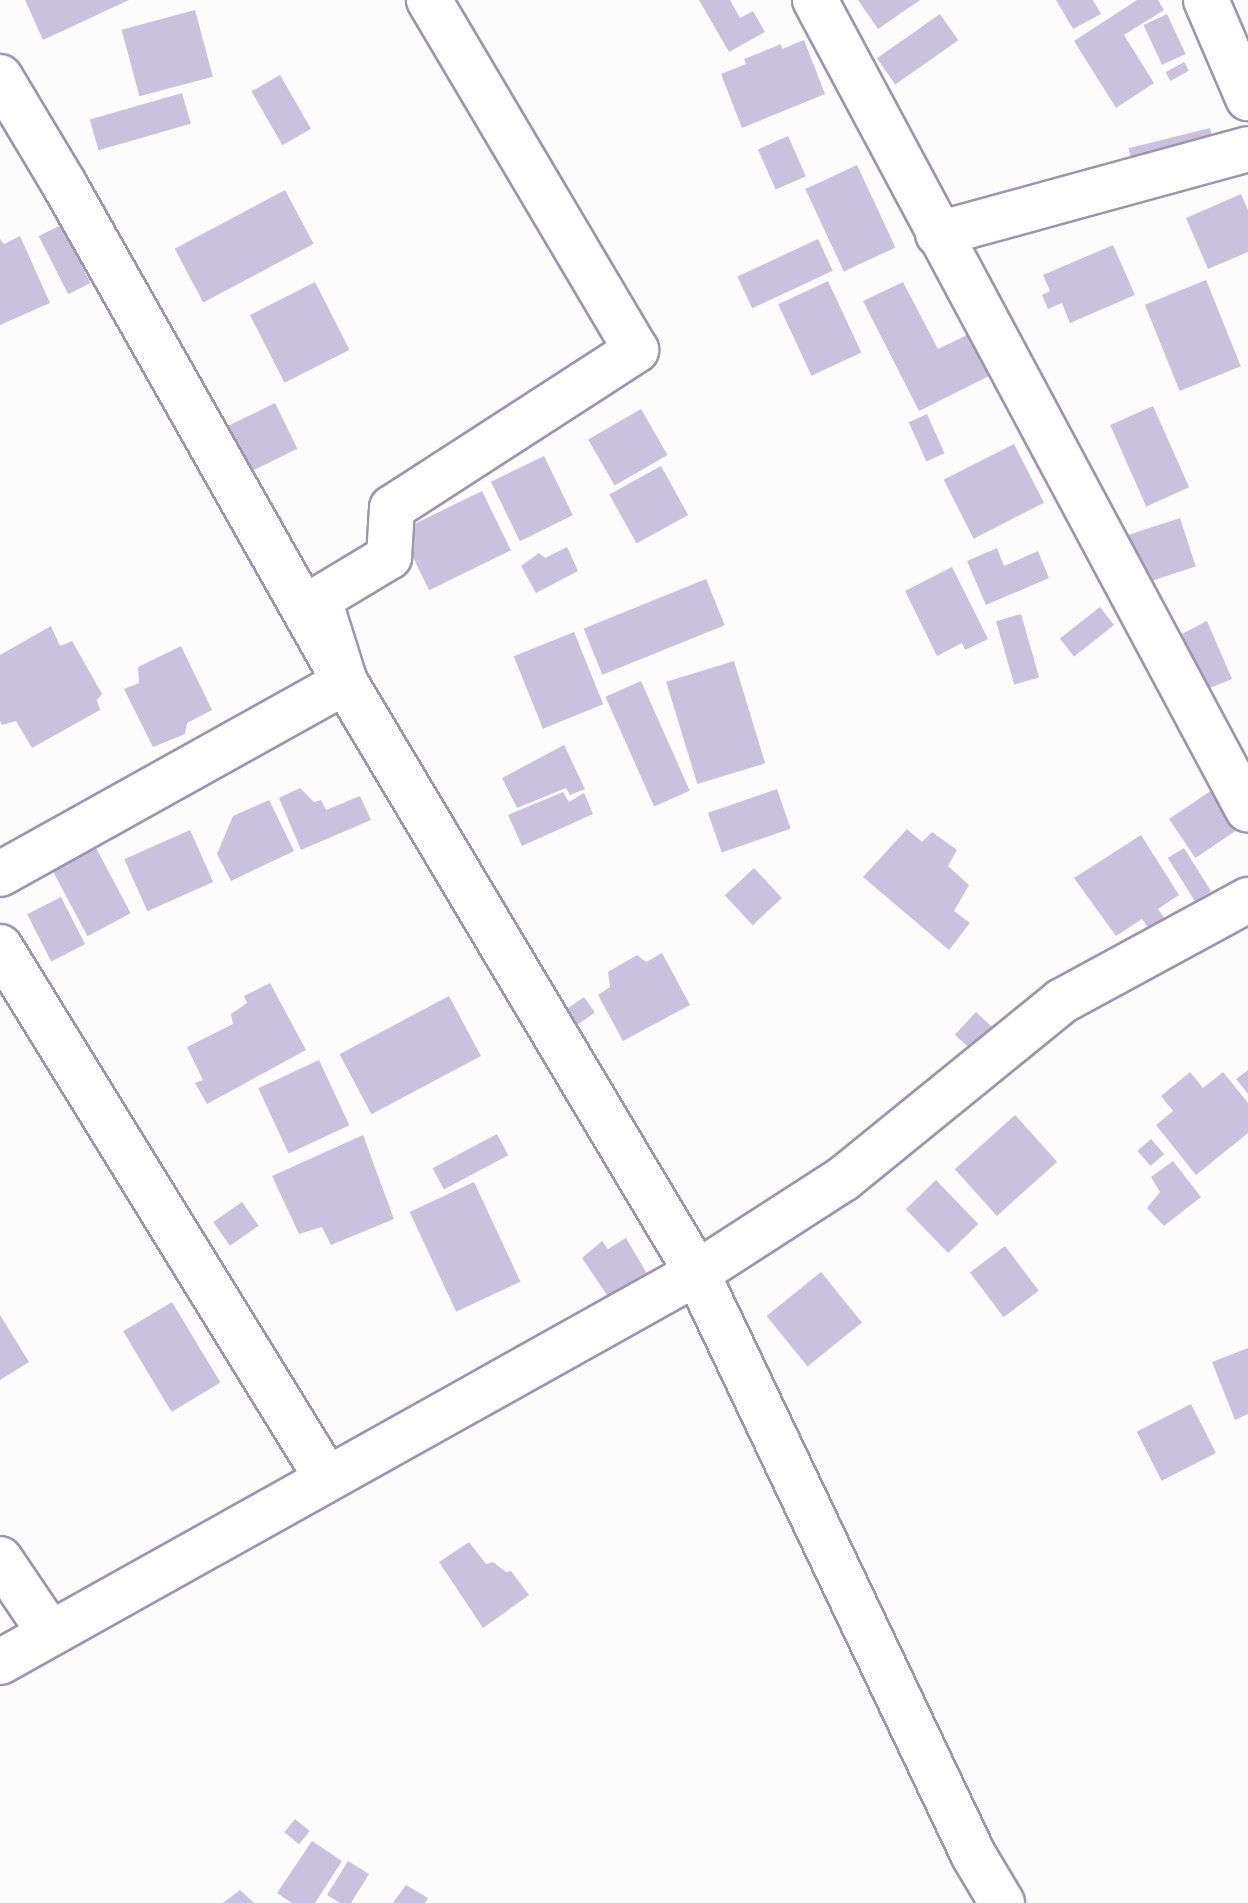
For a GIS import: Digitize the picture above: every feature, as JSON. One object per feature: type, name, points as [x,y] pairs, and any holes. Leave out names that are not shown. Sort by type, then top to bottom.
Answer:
[{"type":"street","points":[[345,682],[319,599],[389,557],[392,508],[636,350],[429,0]]},
{"type":"street","points":[[815,0],[1248,810]]},
{"type":"street","points":[[1206,0],[1248,98]]},
{"type":"street","points":[[0,77],[345,682],[697,1273],[974,1856],[1002,1903]]},
{"type":"street","points":[[938,234],[1248,149]]},
{"type":"street","points":[[0,874],[345,682]]},
{"type":"street","points":[[0,1662],[326,1477],[697,1273],[843,1179],[1062,1001],[1248,900]]},
{"type":"street","points":[[0,947],[326,1477]]},
{"type":"street","points":[[0,1559],[50,1633]]},
{"type":"building","points":[[25,0],[129,0],[43,40]]},
{"type":"building","points":[[699,0],[730,0],[740,18],[753,11],[765,32],[729,52]]},
{"type":"building","points":[[858,0],[920,0],[878,29]]},
{"type":"building","points":[[1056,0],[1093,0],[1101,14],[1073,29]]},
{"type":"building","points":[[1137,0],[1158,0],[1164,10],[1124,35],[1154,83],[1116,108],[1074,41]]},
{"type":"building","points":[[195,10],[213,77],[139,96],[122,30]]},
{"type":"building","points":[[940,14],[958,40],[895,84],[877,58]]},
{"type":"building","points":[[1167,14],[1186,54],[1162,65],[1143,25]]},
{"type":"building","points":[[804,40],[825,94],[742,128],[721,74],[746,64],[744,59],[781,44],[782,49]]},
{"type":"building","points":[[1184,62],[1189,71],[1170,81],[1166,72]]},
{"type":"building","points":[[280,75],[311,129],[282,145],[251,92]]},
{"type":"building","points":[[182,93],[191,124],[99,150],[90,119]]},
{"type":"building","points":[[1210,128],[1214,144],[1132,164],[1128,148]]},
{"type":"building","points":[[788,136],[806,176],[776,190],[758,149]]},
{"type":"building","points":[[857,165],[895,247],[844,272],[805,189]]},
{"type":"building","points":[[285,190],[314,244],[203,303],[175,249]]},
{"type":"building","points":[[1241,194],[1248,210],[1248,252],[1208,269],[1186,218]]},
{"type":"building","points":[[61,225],[91,283],[68,294],[39,236]]},
{"type":"building","points":[[20,236],[50,303],[0,325],[0,239],[4,244]]},
{"type":"building","points":[[818,239],[833,271],[752,308],[737,277]]},
{"type":"building","points":[[1113,245],[1135,295],[1070,323],[1062,303],[1048,309],[1042,295],[1050,291],[1043,275]]},
{"type":"building","points":[[1206,280],[1241,366],[1180,391],[1145,305]]},
{"type":"building","points":[[828,281],[861,353],[812,376],[778,304]]},
{"type":"building","points":[[315,282],[350,350],[284,383],[250,315]]},
{"type":"building","points":[[903,282],[938,349],[971,333],[991,375],[919,411],[863,301]]},
{"type":"building","points":[[275,403],[297,449],[248,473],[226,427]]},
{"type":"building","points":[[1153,406],[1189,487],[1146,506],[1110,425]]},
{"type":"building","points":[[641,409],[668,455],[615,485],[588,440]]},
{"type":"building","points":[[927,414],[944,453],[926,461],[909,422]]},
{"type":"building","points":[[1014,444],[1044,503],[974,539],[944,480]]},
{"type":"building","points":[[544,456],[573,515],[520,541],[491,482]]},
{"type":"building","points":[[661,466],[688,515],[637,544],[609,495]]},
{"type":"building","points":[[482,491],[511,550],[429,590],[400,531]]},
{"type":"building","points":[[1180,518],[1196,567],[1137,586],[1121,537]]},
{"type":"building","points":[[567,547],[578,571],[536,593],[521,566],[539,553],[545,558]]},
{"type":"building","points":[[997,548],[1004,566],[1038,551],[1049,578],[986,605],[967,561]]},
{"type":"building","points":[[952,567],[988,639],[965,650],[962,643],[937,656],[905,591]]},
{"type":"building","points":[[706,579],[725,625],[602,675],[584,628]]},
{"type":"building","points":[[1100,607],[1114,625],[1074,657],[1060,638]]},
{"type":"building","points":[[1021,614],[1039,677],[1014,685],[996,621]]},
{"type":"building","points":[[1207,621],[1232,679],[1210,688],[1170,640]]},
{"type":"building","points":[[51,626],[60,646],[72,641],[102,694],[97,700],[100,710],[32,748],[16,721],[2,725],[0,721],[0,655]]},
{"type":"building","points":[[574,632],[603,704],[543,729],[514,656]]},
{"type":"building","points":[[181,646],[212,710],[187,723],[185,734],[153,747],[124,689],[139,683],[138,667]]},
{"type":"building","points":[[734,661],[765,763],[697,784],[666,682]]},
{"type":"building","points":[[641,681],[690,791],[654,806],[605,697]]},
{"type":"building","points":[[564,745],[585,789],[570,795],[566,788],[517,808],[502,778]]},
{"type":"building","points":[[1218,786],[1244,825],[1195,858],[1169,819]]},
{"type":"building","points":[[300,788],[314,802],[321,800],[326,810],[360,796],[371,820],[301,850],[279,798]]},
{"type":"building","points":[[777,789],[791,829],[722,852],[708,813]]},
{"type":"building","points":[[563,792],[569,802],[584,793],[593,814],[522,846],[508,815]]},
{"type":"building","points":[[269,800],[294,851],[231,881],[217,854],[233,816]]},
{"type":"building","points":[[907,829],[922,842],[932,832],[957,850],[948,866],[969,885],[954,911],[970,923],[949,950],[863,877]]},
{"type":"building","points":[[190,830],[213,882],[147,911],[124,859]]},
{"type":"building","points":[[1141,835],[1179,895],[1158,909],[1165,919],[1149,929],[1142,919],[1116,936],[1074,878]]},
{"type":"building","points":[[96,848],[131,913],[87,936],[53,871]]},
{"type":"building","points":[[1184,848],[1211,891],[1195,901],[1168,858]]},
{"type":"building","points":[[754,868],[782,898],[753,925],[725,895]]},
{"type":"building","points":[[61,897],[85,944],[51,961],[27,914]]},
{"type":"building","points":[[662,953],[690,1005],[623,1041],[598,995],[610,987],[608,972],[637,955],[646,962]]},
{"type":"building","points":[[270,983],[306,1050],[207,1104],[195,1083],[203,1080],[187,1047],[233,1024],[231,1014],[247,1003],[244,996]]},
{"type":"building","points":[[449,996],[481,1056],[371,1114],[340,1054]]},
{"type":"building","points":[[584,997],[595,1013],[574,1027],[563,1012]]},
{"type":"building","points":[[976,1012],[991,1026],[970,1049],[955,1035]]},
{"type":"building","points":[[319,1060],[349,1125],[289,1154],[258,1088]]},
{"type":"building","points":[[1248,1070],[1248,1094],[1236,1079]]},
{"type":"building","points":[[1190,1072],[1203,1088],[1223,1072],[1248,1103],[1248,1133],[1196,1175],[1156,1125],[1173,1111],[1161,1096]]},
{"type":"building","points":[[1015,1115],[1057,1162],[997,1216],[955,1169]]},
{"type":"building","points":[[497,1134],[508,1155],[444,1189],[433,1168]]},
{"type":"building","points":[[363,1135],[394,1219],[331,1245],[322,1227],[299,1234],[272,1176]]},
{"type":"building","points":[[1151,1139],[1164,1154],[1151,1166],[1137,1151]]},
{"type":"building","points":[[1173,1161],[1201,1197],[1164,1226],[1147,1208],[1160,1192],[1151,1177]]},
{"type":"building","points":[[936,1180],[978,1224],[948,1253],[906,1209]]},
{"type":"building","points":[[474,1182],[520,1282],[456,1312],[410,1212]]},
{"type":"building","points":[[242,1202],[259,1226],[230,1246],[213,1222]]},
{"type":"building","points":[[626,1238],[652,1282],[613,1304],[582,1258],[602,1241],[608,1249]]},
{"type":"building","points":[[1005,1246],[1039,1291],[1004,1317],[970,1272]]},
{"type":"building","points":[[821,1272],[862,1323],[808,1367],[767,1316]]},
{"type":"building","points":[[172,1302],[220,1383],[172,1412],[123,1331]]},
{"type":"building","points":[[0,1315],[29,1362],[0,1380]]},
{"type":"building","points":[[1248,1348],[1248,1414],[1235,1420],[1212,1362]]},
{"type":"building","points":[[1191,1404],[1216,1453],[1162,1481],[1137,1432]]},
{"type":"building","points":[[469,1542],[486,1564],[493,1562],[506,1572],[511,1571],[529,1595],[483,1628],[439,1562]]},
{"type":"building","points":[[295,1819],[310,1831],[299,1844],[284,1832]]},
{"type":"building","points":[[312,1841],[342,1861],[315,1903],[292,1903],[277,1893]]},
{"type":"building","points":[[348,1861],[369,1874],[351,1903],[340,1903],[327,1895]]},
{"type":"building","points":[[406,1885],[428,1898],[425,1903],[393,1903]]},
{"type":"building","points":[[240,1890],[254,1903],[223,1903]]}]
